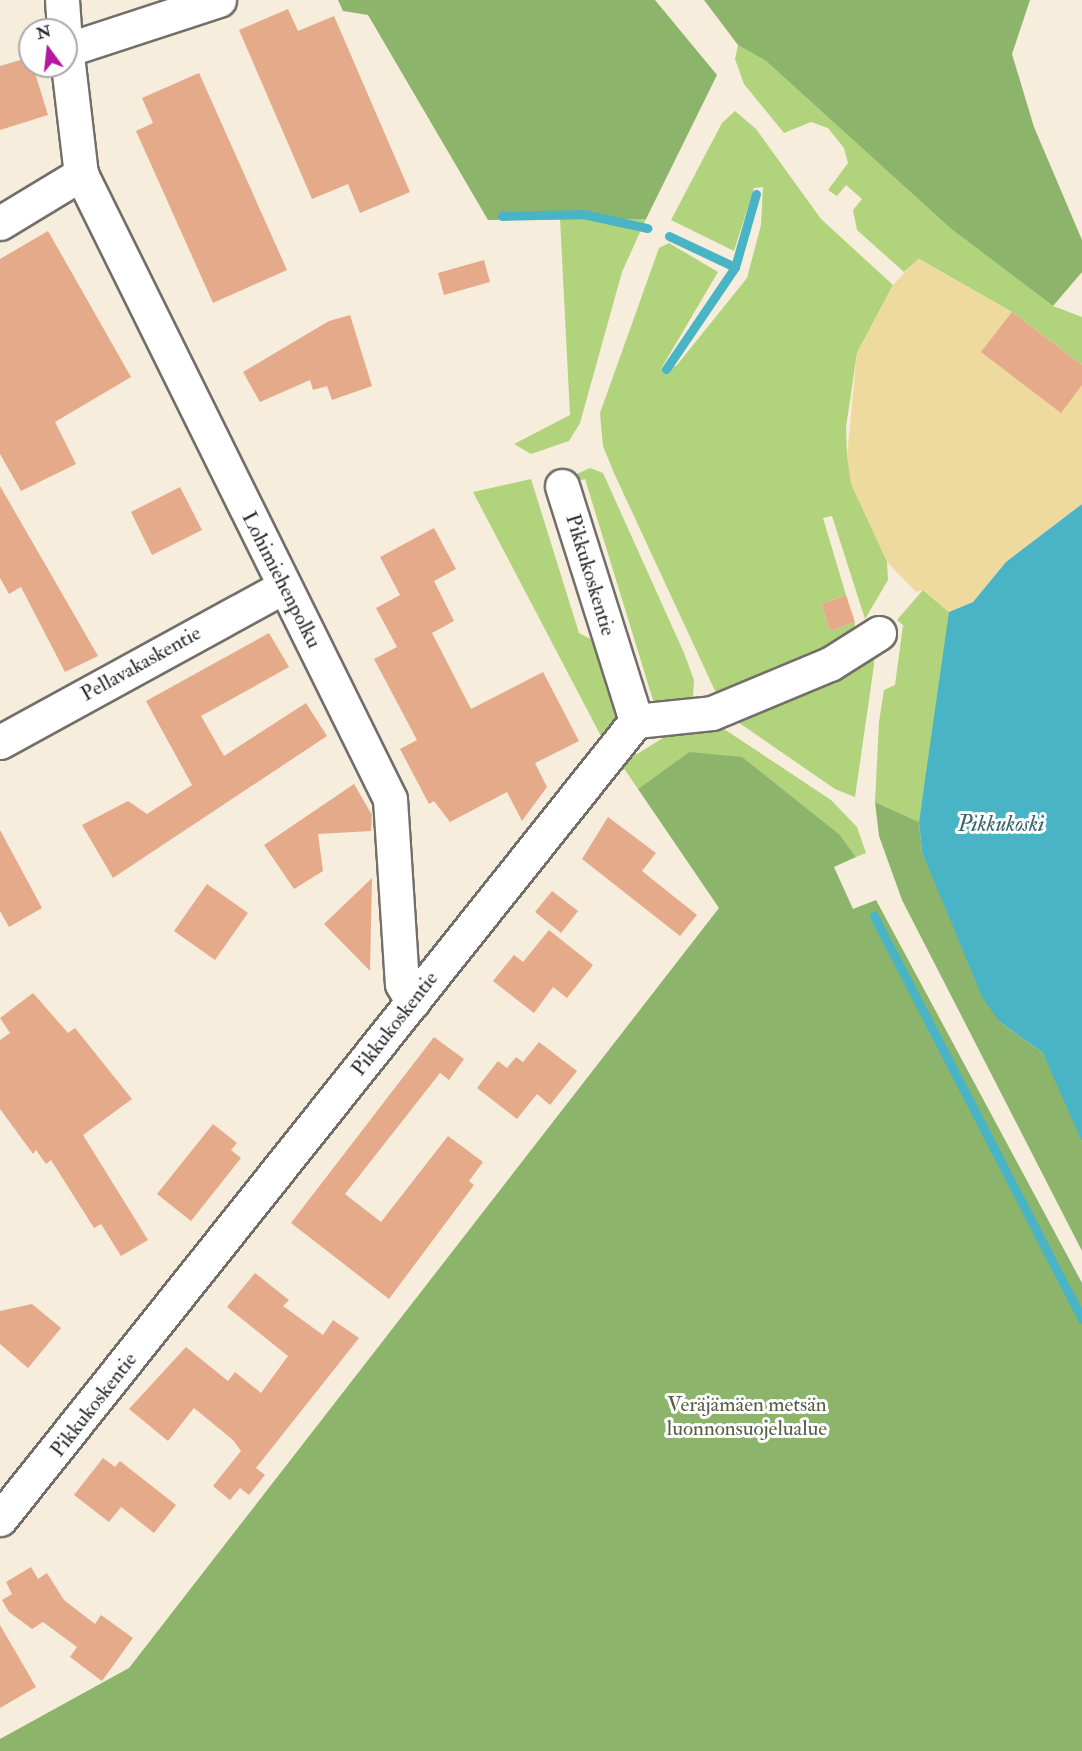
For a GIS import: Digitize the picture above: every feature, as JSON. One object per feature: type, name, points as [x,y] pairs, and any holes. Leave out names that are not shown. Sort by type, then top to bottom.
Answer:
[{"type":"street","points":[[62,0],[63,18]]},
{"type":"street","points":[[78,45],[219,0]]},
{"type":"street","name":"Lohimiehenpolku","points":[[69,78],[81,174],[283,587],[390,799],[402,984],[413,1002]]},
{"type":"street","points":[[0,223],[81,174]]},
{"type":"street","name":"Pikkukoskentie","points":[[0,1519],[636,721],[562,486]]},
{"type":"street","name":"Pellavakaskentie","points":[[0,742],[283,587]]},
{"type":"street","points":[[636,721],[712,713],[830,664],[879,633]]},
{"type":"green space","points":[[338,0],[655,0],[717,75],[646,219],[488,220],[368,15],[343,11]]},
{"type":"green space","points":[[704,0],[1030,0],[1012,54],[1034,127],[1082,240],[1082,272],[1053,306],[950,228],[766,61],[738,45]]},
{"type":"green space","points":[[738,45],[766,61],[950,228],[1053,306],[1082,317],[1082,365],[1012,312],[919,259],[904,272],[857,230],[853,210],[862,199],[846,185],[837,196],[828,190],[848,163],[844,148],[828,128],[811,122],[784,133],[744,84],[735,59]]},
{"type":"green space","points":[[735,111],[756,129],[821,219],[893,285],[857,353],[846,427],[847,456],[887,562],[888,580],[865,619],[832,516],[823,518],[846,595],[821,604],[830,631],[855,622],[854,634],[844,644],[717,695],[614,473],[603,446],[600,413],[659,248],[669,243],[718,272],[662,367],[664,373],[677,365],[747,278],[761,225],[763,187],[754,188],[734,251],[671,220],[722,123]]},
{"type":"green space","points":[[560,218],[646,219],[622,272],[580,423],[569,441],[531,454],[514,444],[570,415]]},
{"type":"green space","points":[[590,468],[603,473],[694,680],[693,697],[686,703],[657,713],[585,479],[569,484],[568,478]]},
{"type":"green space","points":[[531,479],[579,633],[592,640],[616,719],[602,738],[473,492]]},
{"type":"green space","points":[[923,590],[949,612],[949,632],[919,822],[875,802],[879,722],[884,690],[895,685],[903,625],[897,620]]},
{"type":"green space","points":[[861,656],[874,656],[874,665],[855,797],[835,789],[732,718]]},
{"type":"green space","points":[[709,719],[831,800],[857,827],[866,853],[856,857],[840,835],[689,752],[638,789],[621,764],[684,725]]},
{"type":"green space","name":"Veräjämäen metsän luonnonsuojelualue","points":[[689,752],[742,757],[840,835],[856,857],[834,867],[853,909],[876,900],[1082,1283],[1082,1751],[0,1751],[0,1739],[129,1668],[719,908],[638,789]]},
{"type":"green space","points":[[875,802],[919,822],[922,852],[1000,1022],[1043,1053],[1061,1087],[1082,1142],[1082,1251],[902,900],[879,836]]},
{"type":"sand","points":[[918,259],[1012,312],[1082,365],[1082,504],[1006,562],[973,602],[949,612],[923,590],[916,592],[887,562],[851,484],[847,456],[857,353],[893,285]]},
{"type":"water","name":"Pikkukoski","points":[[1082,504],[1082,1142],[1043,1053],[1000,1022],[983,999],[922,852],[919,822],[949,612],[973,602],[1006,562]]},
{"type":"building","points":[[288,9],[298,31],[334,16],[410,192],[360,213],[348,184],[312,199],[239,30]]},
{"type":"building","points":[[18,61],[18,78],[37,78],[48,115],[0,130],[0,66]]},
{"type":"building","points":[[199,73],[287,270],[213,303],[136,131],[153,123],[142,98]]},
{"type":"building","points":[[48,231],[131,377],[55,422],[76,464],[21,491],[0,454],[0,259]]},
{"type":"building","points":[[484,260],[490,282],[444,295],[438,273]]},
{"type":"building","points":[[1012,312],[1082,365],[1082,385],[1061,413],[981,352]]},
{"type":"building","points":[[350,315],[372,386],[332,400],[327,386],[313,390],[310,380],[260,402],[243,372],[329,321]]},
{"type":"building","points":[[0,486],[98,656],[65,672],[21,587],[9,594],[0,578]]},
{"type":"building","points":[[180,487],[202,530],[152,555],[131,512]]},
{"type":"building","points":[[434,528],[456,569],[434,581],[454,621],[432,633],[471,709],[543,672],[579,741],[535,763],[547,787],[522,821],[507,792],[450,822],[434,801],[429,804],[400,749],[417,740],[374,659],[397,647],[376,608],[400,595],[380,557]]},
{"type":"building","points":[[846,595],[855,622],[830,631],[821,604]]},
{"type":"building","points":[[269,633],[289,667],[201,716],[224,756],[306,703],[327,736],[113,878],[82,825],[128,801],[147,814],[192,785],[146,701]]},
{"type":"building","points":[[354,784],[372,815],[371,831],[318,834],[323,871],[294,889],[264,845]]},
{"type":"building","points":[[608,817],[656,853],[642,871],[697,915],[680,936],[582,859]]},
{"type":"building","points":[[0,830],[42,908],[9,927],[0,911]]},
{"type":"building","points":[[372,878],[370,971],[324,924]]},
{"type":"building","points":[[207,884],[248,913],[215,960],[174,931]]},
{"type":"building","points":[[552,891],[578,911],[561,933],[535,912]]},
{"type":"building","points":[[549,930],[593,965],[567,998],[553,987],[534,1013],[493,981],[514,955],[523,962]]},
{"type":"building","points":[[33,993],[68,1033],[75,1028],[132,1099],[83,1135],[148,1240],[121,1256],[101,1224],[94,1228],[51,1160],[46,1164],[36,1150],[33,1154],[0,1109],[0,1040],[10,1033],[0,1018]]},
{"type":"building","points":[[434,1037],[464,1059],[449,1080],[440,1073],[345,1194],[381,1222],[448,1136],[483,1162],[469,1181],[474,1185],[389,1299],[291,1223]]},
{"type":"building","points":[[539,1042],[577,1071],[550,1105],[537,1094],[517,1119],[477,1088],[498,1061],[507,1068],[516,1057],[523,1062]]},
{"type":"building","points":[[213,1124],[237,1143],[231,1150],[241,1158],[191,1221],[157,1194]]},
{"type":"building","points":[[255,1273],[289,1300],[283,1306],[323,1335],[333,1320],[359,1338],[256,1468],[265,1475],[249,1495],[240,1488],[230,1500],[213,1486],[241,1451],[233,1440],[194,1408],[168,1441],[129,1409],[186,1347],[228,1381],[235,1372],[261,1393],[288,1356],[227,1307]]},
{"type":"building","points":[[32,1304],[61,1328],[28,1368],[0,1344],[0,1311]]},
{"type":"building","points":[[103,1458],[115,1467],[120,1461],[176,1505],[154,1533],[121,1507],[109,1522],[74,1495]]},
{"type":"building","points":[[31,1567],[38,1579],[47,1573],[64,1600],[95,1624],[101,1615],[133,1638],[102,1681],[70,1657],[77,1647],[43,1622],[32,1629],[9,1612],[2,1600],[12,1594],[6,1582]]},
{"type":"building","points":[[0,1625],[36,1687],[0,1708]]},
{"type":"waterway","points":[[666,369],[735,267],[756,194]]},
{"type":"waterway","points":[[502,216],[583,214],[647,228]]},
{"type":"waterway","points":[[669,236],[735,267]]},
{"type":"waterway","points":[[874,916],[1082,1319]]}]
